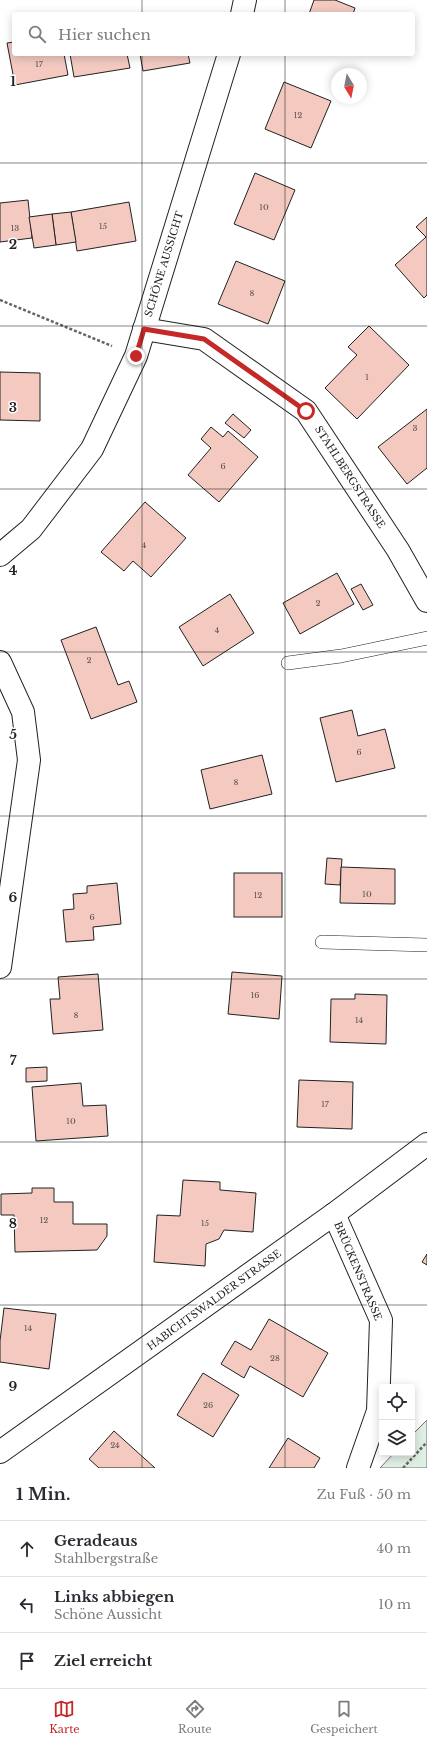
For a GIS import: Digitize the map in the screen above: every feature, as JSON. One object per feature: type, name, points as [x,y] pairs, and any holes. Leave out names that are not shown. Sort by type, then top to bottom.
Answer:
[{"type":"street","points":[[243,12],[246,0]]},
{"type":"street","name":"SCHÖNE AUSSICHT","points":[[0,555],[31,529],[92,449],[136,356],[228,56]]},
{"type":"street","name":"STAHLBERGSTRASSE","points":[[144,329],[204,339],[306,411],[398,550],[427,601]]},
{"type":"street","points":[[0,662],[23,712],[29,760],[0,967]]},
{"type":"street","name":"HABICHTSWALDER STRASSE","points":[[0,1452],[334,1214],[427,1144]]},
{"type":"street","name":"BRÜCKENSTRASSE","points":[[334,1214],[381,1320],[378,1411],[358,1468]]},
{"type":"lane","points":[[288,663],[341,656],[427,638]]},
{"type":"lane","points":[[322,942],[427,945]]},
{"type":"path","points":[[0,300],[136,356]]},
{"type":"path","points":[[403,1468],[427,1442]]},
{"type":"green space","points":[[427,1420],[427,1468],[380,1468],[391,1456],[415,1456],[415,1432]]},
{"type":"building","points":[[314,0],[335,0],[355,8],[354,12],[310,12]]},
{"type":"building","points":[[12,42],[12,56],[64,56],[68,75],[15,85],[7,43]]},
{"type":"building","points":[[70,56],[127,56],[130,68],[74,77]]},
{"type":"building","points":[[140,56],[188,56],[190,63],[143,71]]},
{"type":"building","points":[[284,82],[331,101],[311,148],[265,129]]},
{"type":"building","points":[[255,173],[295,190],[274,240],[234,224]]},
{"type":"building","points":[[28,200],[32,238],[0,242],[0,203]]},
{"type":"building","points":[[129,202],[136,241],[77,251],[71,212]]},
{"type":"building","points":[[71,212],[76,242],[56,245],[52,214]]},
{"type":"building","points":[[52,214],[56,245],[34,248],[29,217]]},
{"type":"building","points":[[427,217],[427,295],[424,298],[395,265],[426,237],[416,227]]},
{"type":"building","points":[[236,261],[285,281],[268,324],[218,304]]},
{"type":"building","points":[[369,326],[409,365],[357,419],[325,388],[357,355],[348,347]]},
{"type":"building","points":[[0,372],[40,373],[40,421],[0,420]]},
{"type":"building","points":[[427,409],[427,468],[407,484],[378,447]]},
{"type":"building","points":[[233,414],[251,430],[244,438],[225,423]]},
{"type":"building","points":[[211,427],[223,437],[228,431],[258,457],[219,502],[188,475],[211,448],[201,439]]},
{"type":"building","points":[[145,502],[186,538],[151,577],[133,561],[124,571],[101,552]]},
{"type":"building","points":[[337,573],[354,604],[300,634],[283,603]]},
{"type":"building","points":[[361,584],[373,605],[363,610],[351,589]]},
{"type":"building","points":[[230,594],[254,633],[203,666],[179,627]]},
{"type":"building","points":[[96,627],[118,685],[129,681],[137,702],[91,719],[61,640]]},
{"type":"building","points":[[352,710],[358,736],[385,729],[395,768],[336,782],[320,718]]},
{"type":"building","points":[[262,755],[272,794],[210,809],[201,770]]},
{"type":"building","points":[[327,858],[342,859],[340,885],[325,884]]},
{"type":"building","points":[[341,867],[395,869],[395,904],[340,903]]},
{"type":"building","points":[[234,873],[282,873],[282,917],[234,917]]},
{"type":"building","points":[[117,883],[121,924],[93,927],[94,940],[66,942],[63,910],[74,909],[73,894],[87,893],[87,886]]},
{"type":"building","points":[[232,972],[282,976],[279,1019],[228,1014]]},
{"type":"building","points":[[98,974],[103,1030],[53,1034],[50,999],[60,999],[58,977]]},
{"type":"building","points":[[355,994],[387,995],[386,1044],[330,1042],[331,999],[355,999]]},
{"type":"building","points":[[47,1067],[47,1081],[26,1082],[26,1068]]},
{"type":"building","points":[[299,1080],[353,1082],[352,1129],[297,1127]]},
{"type":"building","points":[[81,1083],[83,1106],[106,1105],[108,1136],[36,1141],[32,1087]]},
{"type":"building","points":[[183,1180],[220,1182],[220,1190],[256,1193],[253,1232],[224,1230],[219,1239],[206,1244],[205,1266],[154,1262],[157,1215],[180,1216]]},
{"type":"building","points":[[32,1188],[54,1188],[54,1202],[73,1202],[73,1224],[107,1224],[107,1236],[97,1250],[15,1252],[14,1215],[1,1215],[1,1194],[32,1193]]},
{"type":"building","points":[[427,1254],[427,1265],[422,1262]]},
{"type":"building","points":[[4,1308],[56,1314],[49,1369],[0,1362],[0,1341]]},
{"type":"building","points":[[269,1319],[328,1353],[303,1397],[250,1366],[244,1378],[221,1364],[235,1341],[251,1350]]},
{"type":"building","points":[[203,1373],[239,1395],[213,1437],[177,1415]]},
{"type":"building","points":[[114,1431],[155,1468],[99,1468],[89,1459]]},
{"type":"building","points":[[288,1438],[320,1458],[314,1468],[269,1468]]},
{"type":"route","points":[[136,356],[144,329],[204,339],[306,411]]}]
